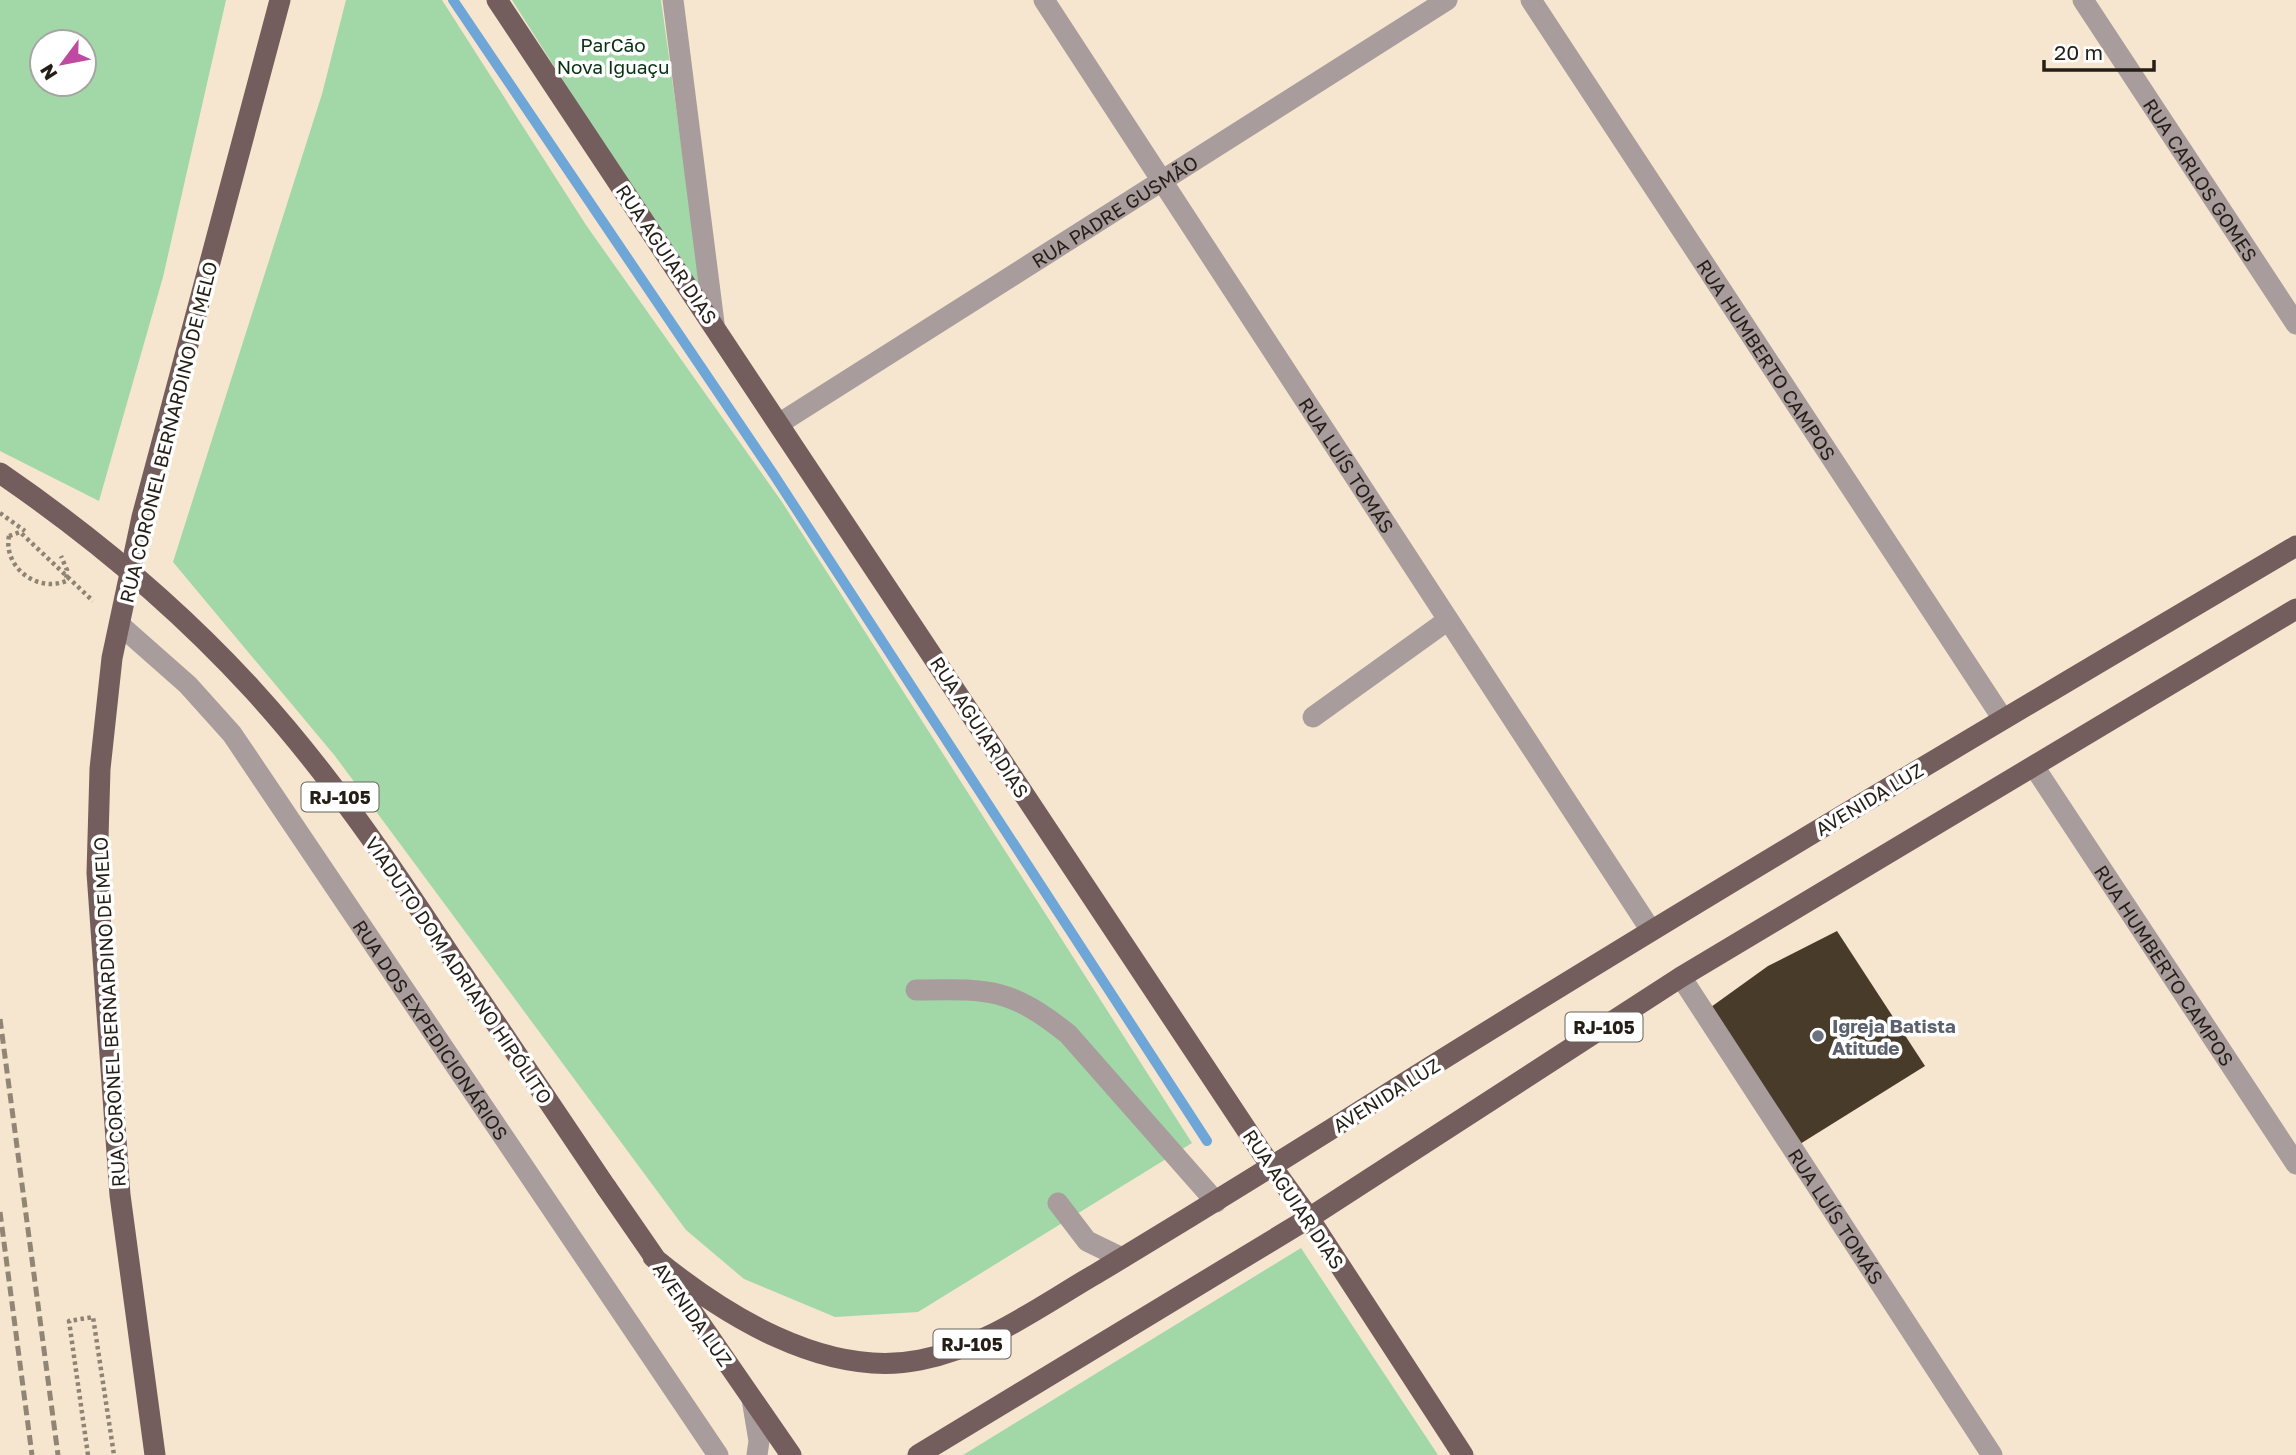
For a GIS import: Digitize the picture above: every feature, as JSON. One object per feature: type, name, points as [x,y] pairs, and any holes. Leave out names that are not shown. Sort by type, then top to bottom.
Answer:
[{"type":"main road","name":"RUA CORONEL BERNARDINO DE MELO","points":[[155,1455],[120,1195],[97,873],[100,769],[112,658],[142,517],[280,0]]},
{"type":"main road","name":"RUA AGUIAR DIAS","points":[[497,0],[1309,1218],[1463,1455]]},
{"type":"main road","name":"VIADUTO DOM ADRIANO HIPÓLITO","points":[[0,473],[77,528],[147,587],[222,657],[281,723],[406,888],[653,1256]]},
{"type":"main road","name":"AVENIDA LUZ","points":[[653,1256],[706,1298],[771,1335],[835,1355],[880,1363],[920,1360],[967,1346],[994,1334],[1216,1202],[1650,929],[2296,546]]},
{"type":"main road","name":"RJ-105","points":[[918,1455],[1309,1218],[1681,977],[2035,768],[2296,609]]},
{"type":"main road","name":"AVENIDA LUZ","points":[[653,1256],[751,1397]]},
{"type":"main road","name":"RJ-105","points":[[751,1397],[789,1453]]},
{"type":"street","points":[[673,0],[714,323]]},
{"type":"street","name":"RUA LUÍS TOMÁS","points":[[1044,0],[1650,929]]},
{"type":"street","name":"RUA PADRE GUSMÃO","points":[[780,423],[1447,0]]},
{"type":"street","name":"RUA HUMBERTO CAMPOS","points":[[1531,0],[2003,719]]},
{"type":"street","name":"RUA CARLOS GOMES","points":[[2083,0],[2296,324]]},
{"type":"street","points":[[1313,717],[1448,620]]},
{"type":"street","name":"RUA DOS EXPEDICIONÁRIOS","points":[[120,625],[188,685],[232,734],[718,1455]]},
{"type":"street","name":"RUA HUMBERTO CAMPOS","points":[[2035,768],[2296,1164]]},
{"type":"street","name":"RUA LUÍS TOMÁS","points":[[1681,977],[1992,1455]]},
{"type":"street","points":[[916,990],[984,989],[1006,995],[1046,1017],[1068,1034],[1216,1202]]},
{"type":"street","points":[[1058,1203],[1087,1241],[1122,1258]]},
{"type":"street","name":"AVENIDA LUZ","points":[[751,1397],[759,1441],[757,1455]]},
{"type":"path","points":[[0,513],[41,542]]},
{"type":"path","points":[[51,549],[62,556],[67,570],[66,581],[55,586],[29,578],[16,567],[6,549],[9,536],[20,532],[120,625]]},
{"type":"path","points":[[88,1455],[69,1321],[93,1317],[114,1455]]},
{"type":"green space","points":[[0,0],[226,0],[163,277],[99,501],[0,451]]},
{"type":"green space","points":[[346,0],[442,0],[586,225],[782,502],[1192,1143],[918,1312],[835,1317],[744,1279],[686,1230],[335,756],[173,562],[322,94]]},
{"type":"green space","name":"ParCão Nova Iguaçu","points":[[512,0],[661,0],[703,301]]},
{"type":"green space","points":[[1301,1248],[1438,1455],[963,1455]]},
{"type":"building","name":"Igreja Batista Atitude","points":[[1837,931],[1925,1066],[1800,1144],[1711,1007],[1768,966]]},
{"type":"waterway","points":[[453,0],[774,475],[1207,1141]]},
{"type":"railway","points":[[0,1019],[58,1455]]},
{"type":"railway","points":[[0,1212],[32,1455]]},
{"type":"place","name":"Igreja Batista Atitude","points":[[1818,1036]]}]
